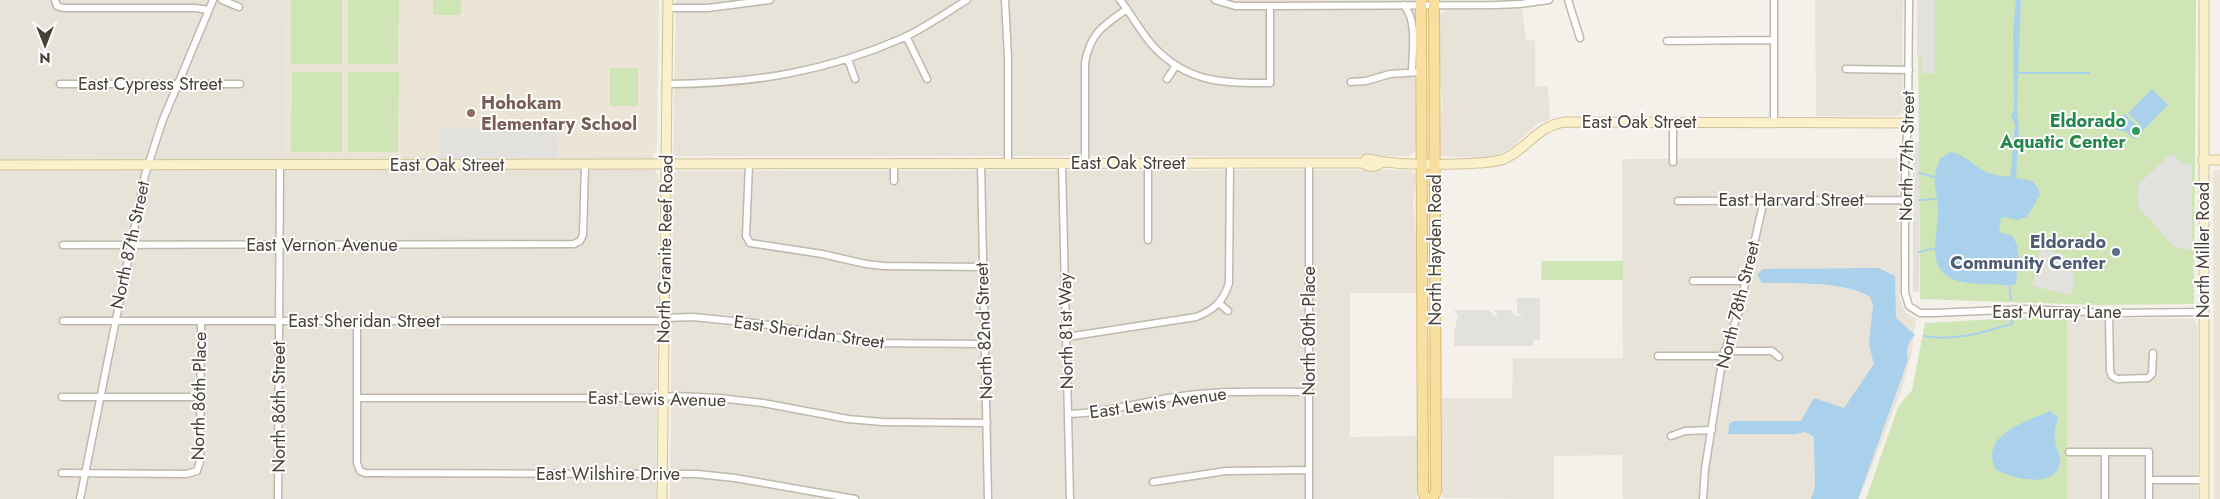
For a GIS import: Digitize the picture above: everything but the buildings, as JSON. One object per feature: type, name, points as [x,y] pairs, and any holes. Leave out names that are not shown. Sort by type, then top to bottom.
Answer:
[{"type":"main road","name":"North Hayden Road","points":[[1421,3],[1416,72],[1421,163],[1423,492],[1426,499]]},
{"type":"main road","name":"North Hayden Road","points":[[1432,499],[1436,491],[1434,3]]},
{"type":"main road","points":[[1421,323],[1435,322]]},
{"type":"street","name":"North 87th Street","points":[[80,499],[147,165],[177,84],[213,0]]},
{"type":"street","points":[[222,0],[239,7]]},
{"type":"street","points":[[668,4],[708,8],[770,0]]},
{"type":"street","points":[[666,84],[742,82],[785,76],[848,59],[906,36],[967,0]]},
{"type":"street","points":[[1005,0],[1008,58],[1008,164]]},
{"type":"street","points":[[1120,0],[1153,46],[1176,67],[1201,77],[1227,83],[1270,83],[1270,6]]},
{"type":"street","points":[[1215,0],[1235,6],[1404,6],[1421,3],[1495,2],[1520,4],[1549,0]]},
{"type":"street","points":[[1568,0],[1580,38]]},
{"type":"street","points":[[1774,0],[1774,122]]},
{"type":"street","name":"North 77th Street","points":[[1909,0],[1908,123],[1905,162],[1905,293],[1907,303],[1912,309]]},
{"type":"street","name":"North Miller Road","points":[[2204,0],[2204,499]]},
{"type":"street","points":[[56,3],[63,8],[195,8],[209,10]]},
{"type":"street","name":"North Granite Reef Road","points":[[662,499],[668,4]]},
{"type":"street","name":"North Hayden Road","points":[[1404,6],[1412,20],[1416,72]]},
{"type":"street","points":[[1085,164],[1085,63],[1087,49],[1100,28],[1127,9]]},
{"type":"street","points":[[906,36],[927,79]]},
{"type":"street","points":[[1667,42],[1774,40]]},
{"type":"street","points":[[848,59],[855,79]]},
{"type":"street","points":[[1167,79],[1176,67]]},
{"type":"street","points":[[1846,69],[1909,70]]},
{"type":"street","points":[[1351,82],[1359,83],[1390,74],[1416,72]]},
{"type":"street","name":"East Cypress Street","points":[[60,84],[240,84]]},
{"type":"street","points":[[1673,122],[1673,162]]},
{"type":"street","name":"East Oak Street","points":[[0,165],[1148,164],[1363,162],[1367,166],[1377,166],[1382,162],[1480,163],[1503,159],[1517,151],[1539,131],[1558,123],[1908,123]]},
{"type":"street","points":[[2203,160],[2220,160]]},
{"type":"street","points":[[1067,337],[1196,317],[1220,304],[1226,295],[1229,283],[1230,163]]},
{"type":"street","name":"North 80th Place","points":[[1309,163],[1309,499]]},
{"type":"street","points":[[749,164],[746,236],[750,244],[822,254],[884,266],[982,267]]},
{"type":"street","points":[[894,164],[894,181]]},
{"type":"street","name":"North 82nd Street","points":[[981,164],[988,499]]},
{"type":"street","name":"North 81st Way","points":[[1062,164],[1070,499]]},
{"type":"street","points":[[1148,164],[1148,240]]},
{"type":"street","name":"North 86th Street","points":[[278,499],[280,165]]},
{"type":"street","name":"East Vernon Avenue","points":[[64,245],[570,244],[580,241],[584,232],[585,165]]},
{"type":"street","name":"East Harvard Street","points":[[1678,200],[1905,200]]},
{"type":"street","name":"North 78th Street","points":[[1703,499],[1705,467],[1723,354],[1738,314],[1764,200]]},
{"type":"street","points":[[1693,280],[1746,281]]},
{"type":"street","points":[[1220,304],[1228,312]]},
{"type":"street","name":"East Murray Lane","points":[[1912,309],[1920,313],[2026,309],[2109,313],[2203,312]]},
{"type":"street","points":[[2109,313],[2110,371],[2112,376],[2118,379],[2148,378],[2152,374],[2153,354]]},
{"type":"street","name":"East Sheridan Street","points":[[63,321],[693,318],[763,324],[868,343],[984,344]]},
{"type":"street","name":"North 86th Place","points":[[85,473],[186,474],[196,471],[200,461],[201,321]]},
{"type":"street","points":[[356,398],[357,321]]},
{"type":"street","points":[[1658,356],[1772,351],[1779,357]]},
{"type":"street","name":"East Lewis Avenue","points":[[1068,414],[1097,412],[1184,396],[1219,392],[1309,392]]},
{"type":"street","points":[[62,397],[201,397]]},
{"type":"street","name":"East Lewis Avenue","points":[[356,398],[719,398],[764,403],[856,420],[986,423]]},
{"type":"street","name":"East Wilshire Drive","points":[[356,398],[356,463],[360,471],[368,474],[663,474],[735,478],[855,499]]},
{"type":"street","points":[[1671,436],[1685,430],[1712,430]]},
{"type":"street","points":[[2069,452],[2149,452],[2149,499]]},
{"type":"street","points":[[2105,452],[2105,499]]},
{"type":"street","points":[[1153,482],[1226,471],[1309,470]]},
{"type":"street","points":[[62,473],[85,473]]},
{"type":"street","points":[[2149,480],[2203,480]]},
{"type":"shaded area","points":[[0,0],[286,0],[285,156],[653,155],[655,171],[659,177],[656,499],[0,499]]},
{"type":"shaded area","name":"Hohokam Elementary School","points":[[286,0],[659,0],[657,148],[653,155],[285,156]]},
{"type":"shaded area","points":[[676,0],[1415,0],[1416,150],[1407,156],[673,156]]},
{"type":"shaded area","points":[[1815,0],[1903,0],[1902,114],[1895,116],[1816,116]]},
{"type":"shaded area","points":[[1917,0],[1935,0],[1935,73],[1922,73],[1922,57],[1917,57]]},
{"type":"shaded area","points":[[1522,9],[1526,41],[1535,40],[1535,86],[1548,87],[1550,119],[1537,124],[1513,147],[1499,154],[1484,158],[1442,156],[1440,151],[1442,94],[1439,74],[1440,14],[1447,10]]},
{"type":"shaded area","points":[[439,128],[557,129],[558,158],[440,158]]},
{"type":"shaded area","points":[[1913,142],[1919,142],[1919,292],[1913,292]]},
{"type":"shaded area","points":[[2172,154],[2180,162],[2192,165],[2192,250],[2173,246],[2138,206],[2138,185]]},
{"type":"shaded area","points":[[1899,158],[1900,300],[1905,312],[1916,319],[1911,355],[1902,389],[1859,499],[1623,499],[1622,455],[1554,456],[1554,499],[1442,498],[1441,398],[1512,398],[1513,358],[1623,358],[1622,159]]},
{"type":"shaded area","points":[[1409,170],[1416,175],[1413,204],[1416,235],[1416,293],[1350,293],[1350,437],[1417,436],[1417,499],[670,499],[673,174],[677,171]]},
{"type":"shaded area","points":[[2213,170],[2220,170],[2220,499],[2214,499]]},
{"type":"shaded area","points":[[2041,249],[2066,255],[2065,259],[2073,271],[2075,281],[2071,295],[2032,286]]},
{"type":"shaded area","points":[[1517,298],[1540,298],[1540,340],[1533,340],[1533,346],[1454,346],[1454,332],[1458,316],[1454,310],[1489,310],[1494,316],[1498,315],[1494,310],[1511,310],[1514,315],[1521,316],[1522,314],[1517,314]]},
{"type":"shaded area","points":[[2067,315],[2101,318],[2194,319],[2197,324],[2197,499],[2067,499]]},
{"type":"green space","points":[[291,0],[342,0],[342,64],[291,64]]},
{"type":"green space","points":[[348,0],[399,0],[398,64],[348,64]]},
{"type":"green space","points":[[433,0],[461,0],[461,15],[433,15]]},
{"type":"green space","points":[[1918,0],[2196,0],[2194,304],[2096,305],[1920,299]]},
{"type":"green space","points":[[610,68],[638,68],[638,106],[610,106]]},
{"type":"green space","points":[[292,72],[342,72],[342,152],[291,152]]},
{"type":"green space","points":[[348,72],[399,72],[398,152],[348,152]]},
{"type":"green space","points":[[1542,261],[1623,261],[1623,280],[1541,280]]},
{"type":"green space","points":[[2067,315],[2067,499],[1866,499],[1898,407],[1912,390],[1925,323]]},
{"type":"water","points":[[2016,0],[2021,0],[2017,110],[2019,128],[2016,178],[2032,181],[2038,188],[2040,195],[2027,217],[2017,220],[2004,217],[2001,219],[1999,230],[2001,233],[2011,235],[2017,246],[2016,284],[1965,282],[1949,277],[1938,266],[1935,245],[1938,214],[1935,174],[1940,159],[1950,152],[1963,157],[1985,172],[2010,177],[2015,124],[2011,117],[2014,109],[2013,30]]},
{"type":"water","points":[[2152,89],[2168,105],[2134,139],[2126,132],[2116,129],[2114,125],[2125,114],[2139,128],[2141,126],[2128,113]]},
{"type":"water","points":[[1879,268],[1895,276],[1896,318],[1915,335],[1908,346],[1908,360],[1858,499],[1811,499],[1815,488],[1814,437],[1805,432],[1795,434],[1728,434],[1729,424],[1734,421],[1801,421],[1814,398],[1844,408],[1874,364],[1869,345],[1873,304],[1870,297],[1847,288],[1818,284],[1762,283],[1757,275],[1763,269]]},
{"type":"water","points":[[2050,411],[2058,417],[2055,437],[2060,463],[2056,471],[2050,477],[2032,480],[1996,470],[1992,458],[1993,448],[1999,439],[2018,425]]},
{"type":"waterway","points":[[2016,73],[2089,73]]},
{"type":"waterway","points":[[1919,173],[1934,177]]},
{"type":"waterway","points":[[1919,200],[1936,199]]},
{"type":"waterway","points":[[1919,252],[1936,248]]},
{"type":"waterway","points":[[2009,283],[2011,300]]},
{"type":"waterway","points":[[1924,336],[1946,338],[1968,335],[2012,324],[2011,318]]},
{"type":"place","name":"Hohokam Elementary School","points":[[471,113]]},
{"type":"place","name":"Eldorado Aquatic Center","points":[[2136,131]]},
{"type":"place","name":"Eldorado Community Center","points":[[2116,252]]}]
